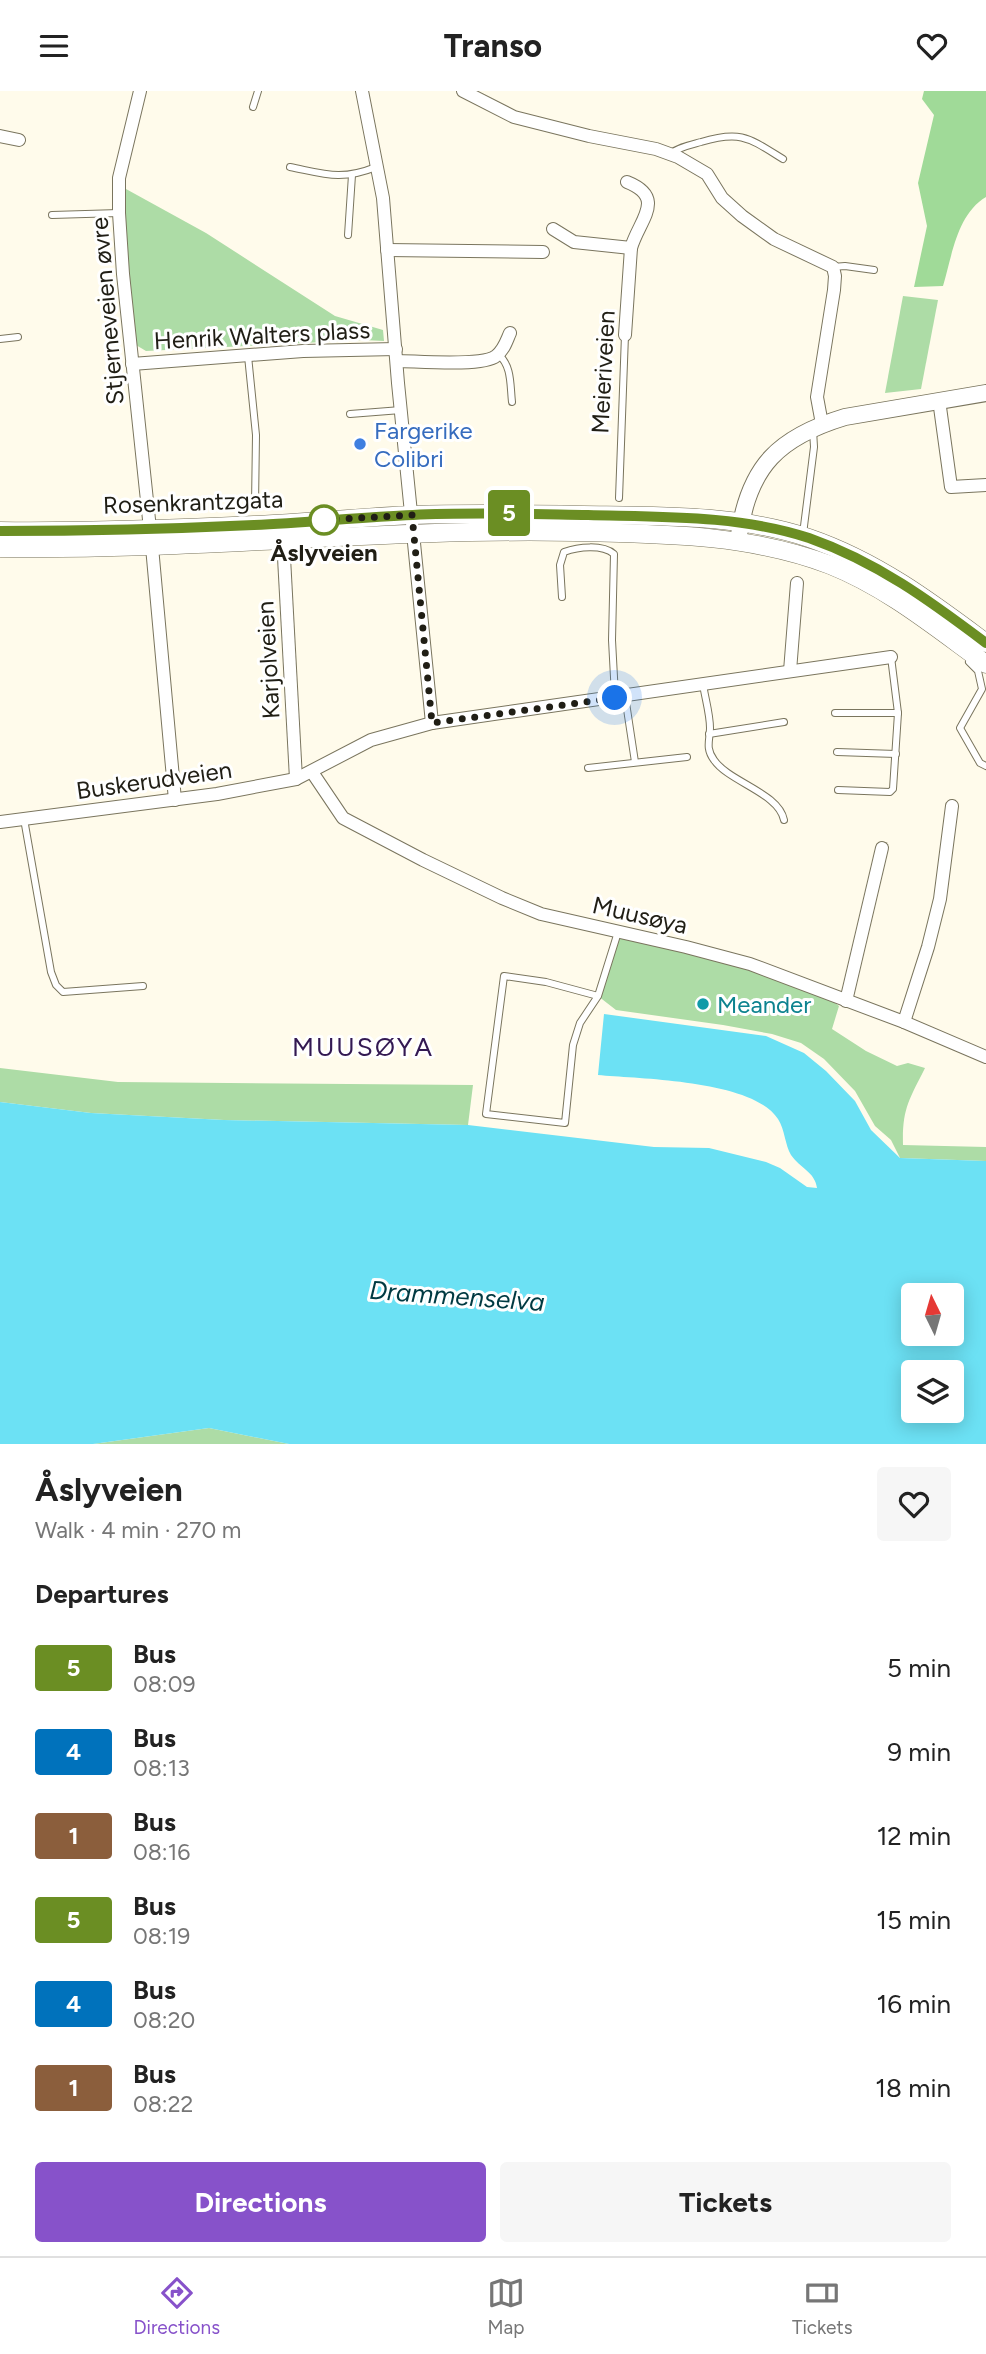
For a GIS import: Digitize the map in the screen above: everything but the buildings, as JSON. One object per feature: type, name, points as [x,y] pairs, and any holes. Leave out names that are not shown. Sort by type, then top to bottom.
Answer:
[{"type":"main road","points":[[739,532],[747,494],[767,461],[791,440],[818,426],[845,417],[986,393]]},
{"type":"main road","name":"Rosenkrantzgata","points":[[0,531],[151,538],[283,539],[496,513],[605,515],[739,532],[772,528],[840,550],[880,569],[916,590],[986,643]]},
{"type":"main road","name":"Rosenkrantzgata","points":[[0,548],[151,538],[256,525],[413,524]]},
{"type":"main road","name":"Rosenkrantzgata","points":[[739,532],[759,544],[831,566],[890,595],[986,664]]},
{"type":"street","name":"Stjerneveien øvre","points":[[140,91],[119,178],[119,213],[175,800]]},
{"type":"street","points":[[362,91],[383,198],[432,723]]},
{"type":"street","points":[[463,91],[513,117],[656,149],[694,165],[707,174],[722,198],[741,216],[774,239],[833,267],[834,290],[817,397],[818,426]]},
{"type":"street","points":[[0,136],[19,140]]},
{"type":"street","name":"Meieriveien","points":[[625,335],[631,248],[634,236],[647,212],[648,197],[641,188],[627,182]]},
{"type":"street","points":[[553,229],[575,242],[631,248]]},
{"type":"street","points":[[387,250],[543,252]]},
{"type":"street","points":[[498,354],[505,346],[510,333]]},
{"type":"street","name":"Henrik Walters plass","points":[[132,364],[303,351],[473,362],[494,358],[498,354]]},
{"type":"street","points":[[939,400],[951,487],[986,485]]},
{"type":"street","name":"Karjolveien","points":[[283,539],[296,779]]},
{"type":"street","points":[[790,671],[797,583]]},
{"type":"street","name":"Buskerudveien","points":[[0,822],[175,800],[296,779],[371,740],[432,723],[891,657]]},
{"type":"street","name":"Muusøya","points":[[312,772],[343,818],[423,860],[541,914],[750,964],[986,1056]]},
{"type":"street","points":[[904,1022],[940,899],[952,806]]},
{"type":"street","points":[[846,1001],[881,848]]},
{"type":"lane","points":[[253,107],[258,91]]},
{"type":"lane","points":[[670,154],[680,148],[709,140],[737,136],[751,140],[783,159]]},
{"type":"lane","points":[[290,167],[338,177],[377,166]]},
{"type":"lane","points":[[348,235],[352,175]]},
{"type":"lane","points":[[52,215],[119,213]]},
{"type":"lane","points":[[833,267],[845,265],[874,270]]},
{"type":"lane","name":"Meieriveien","points":[[619,498],[625,335]]},
{"type":"lane","points":[[0,339],[18,337]]},
{"type":"lane","points":[[498,354],[506,361],[509,371],[512,402]]},
{"type":"lane","points":[[248,356],[256,435],[255,505]]},
{"type":"lane","points":[[351,414],[401,411]]},
{"type":"lane","points":[[802,536],[818,426]]},
{"type":"lane","points":[[562,597],[560,565],[564,552],[594,548],[610,550],[614,554],[616,559],[612,590],[612,640],[620,697],[635,762]]},
{"type":"lane","points":[[935,626],[943,641],[978,671],[984,690],[960,728],[980,763],[986,766]]},
{"type":"lane","points":[[838,790],[890,792],[893,789],[898,713],[891,657]]},
{"type":"lane","points":[[703,684],[708,747],[714,760],[722,769],[780,808],[784,820]]},
{"type":"lane","points":[[835,713],[898,713]]},
{"type":"lane","points":[[709,734],[784,722]]},
{"type":"lane","points":[[837,752],[896,754]]},
{"type":"lane","points":[[588,768],[687,757]]},
{"type":"lane","points":[[24,819],[46,947],[51,972],[57,985],[64,992],[143,986]]},
{"type":"lane","points":[[598,996],[546,982],[505,976],[486,1114],[565,1123],[573,1045],[580,1023],[598,996],[618,932]]},
{"type":"green space","points":[[924,91],[986,91],[986,197],[976,204],[962,225],[943,286],[914,287],[927,226],[918,183],[934,115],[922,99]]},
{"type":"green space","points":[[126,189],[206,233],[335,316],[383,330],[384,341],[146,351],[136,345],[123,221]]},
{"type":"green space","points":[[903,296],[938,300],[921,389],[885,393]]},
{"type":"green space","points":[[618,932],[686,947],[821,992],[839,1006],[832,1029],[866,1051],[897,1066],[908,1063],[925,1068],[908,1105],[903,1145],[986,1147],[986,1161],[900,1158],[891,1140],[875,1126],[855,1091],[824,1059],[801,1043],[772,1034],[723,1025],[616,1010],[598,996]]},
{"type":"green space","points":[[0,1068],[118,1082],[473,1085],[468,1125],[224,1120],[91,1113],[0,1102]]},
{"type":"green space","points":[[209,1428],[289,1444],[93,1444]]},
{"type":"water","name":"Drammenselva","points":[[604,1014],[766,1036],[804,1053],[826,1071],[855,1101],[871,1130],[900,1158],[986,1161],[986,1444],[289,1444],[209,1428],[93,1444],[0,1444],[0,1102],[91,1113],[224,1120],[468,1125],[654,1147],[709,1148],[766,1162],[780,1168],[807,1187],[817,1188],[810,1174],[791,1155],[778,1119],[765,1106],[745,1096],[721,1089],[667,1080],[598,1075]]},
{"type":"bus line","name":"5","points":[[0,531],[150,529],[427,514],[496,513],[638,516],[741,523],[808,538],[880,569],[916,590],[986,643]]},
{"type":"place","name":"Fargerike Colibri","points":[[360,444]]},
{"type":"place","name":"Åslyveien","points":[[324,520]]},
{"type":"place","name":"Meander","points":[[703,1004]]},
{"type":"district","name":"MUUSØYA","points":[[363,1047]]},
{"type":"route","points":[[324,520],[412,515],[432,723],[615,698]]}]
